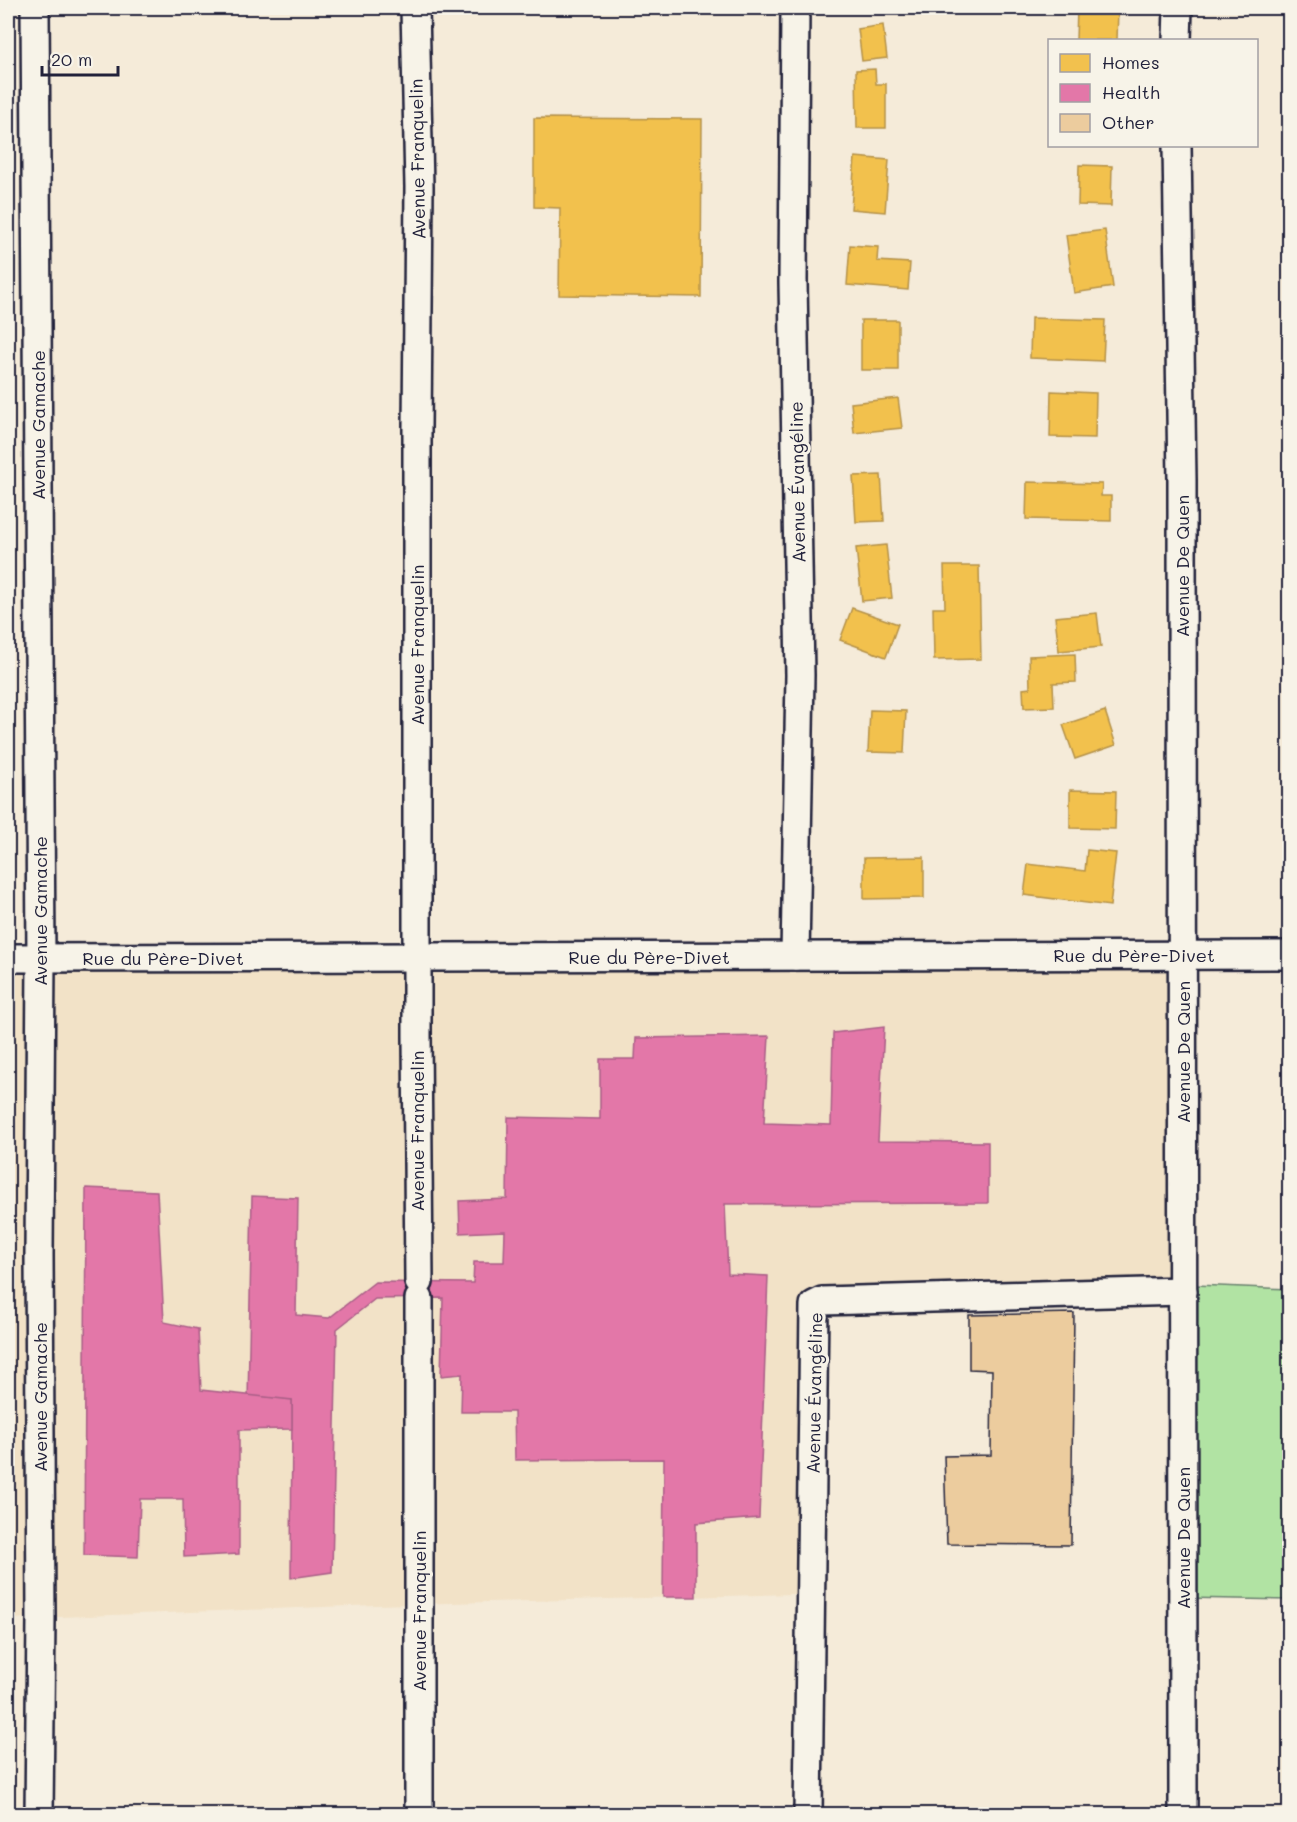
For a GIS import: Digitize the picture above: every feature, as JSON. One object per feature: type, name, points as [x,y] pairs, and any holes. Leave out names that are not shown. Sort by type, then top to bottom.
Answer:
[{"type":"street","name":"Avenue Gamache","points":[[35,8],[41,958],[39,1815]]},
{"type":"street","name":"Avenue Franquelin","points":[[415,8],[419,187],[417,418],[419,1815]]},
{"type":"street","name":"Avenue Évangéline","points":[[795,8],[793,282],[800,675],[795,956]]},
{"type":"street","points":[[1177,39],[1178,8]]},
{"type":"street","name":"Avenue De Quen","points":[[1177,147],[1182,492],[1183,1815]]},
{"type":"street","name":"Rue du Père-Divet","points":[[8,958],[1290,955]]},
{"type":"street","name":"Avenue Évangéline","points":[[808,1815],[814,1305],[825,1301],[1183,1291]]},
{"type":"shaded area","points":[[1183,955],[1183,1291],[814,1305],[796,1594],[375,1605],[8,1619],[8,959]]},
{"type":"green space","points":[[1195,1285],[1289,1289],[1289,1600],[1183,1598]]},
{"type":"building: Homes","points":[[1077,8],[1118,10],[1117,39],[1076,39]]},
{"type":"building: Homes","points":[[883,25],[887,58],[862,61],[858,29]]},
{"type":"building: Homes","points":[[875,69],[876,84],[886,84],[886,128],[857,128],[856,70]]},
{"type":"building: Homes","points":[[534,118],[702,119],[701,297],[559,295],[560,208],[534,207]]},
{"type":"building: Homes","points":[[855,157],[889,160],[885,212],[851,209]]},
{"type":"building: Homes","points":[[1079,165],[1112,166],[1111,206],[1078,205]]},
{"type":"building: Homes","points":[[1105,230],[1113,287],[1074,293],[1066,235]]},
{"type":"building: Homes","points":[[850,245],[878,247],[877,261],[910,263],[908,290],[847,285]]},
{"type":"building: Homes","points":[[1031,318],[1105,320],[1103,361],[1030,358]]},
{"type":"building: Homes","points":[[861,320],[898,320],[898,370],[861,370]]},
{"type":"building: Homes","points":[[1051,391],[1096,393],[1095,438],[1050,437]]},
{"type":"building: Homes","points":[[898,398],[902,428],[854,433],[851,403]]},
{"type":"building: Homes","points":[[881,475],[884,521],[856,522],[853,476]]},
{"type":"building: Homes","points":[[1027,482],[1102,484],[1101,496],[1111,496],[1111,521],[1026,519]]},
{"type":"building: Homes","points":[[886,545],[892,598],[862,601],[856,548]]},
{"type":"building: Homes","points":[[944,566],[979,566],[981,659],[934,660],[933,608],[945,608]]},
{"type":"building: Homes","points":[[852,608],[898,624],[886,657],[840,640]]},
{"type":"building: Homes","points":[[1097,613],[1101,647],[1059,651],[1055,617]]},
{"type":"building: Homes","points":[[1075,654],[1076,682],[1053,683],[1054,707],[1024,708],[1023,689],[1030,688],[1029,656]]},
{"type":"building: Homes","points":[[870,710],[906,711],[904,753],[868,752]]},
{"type":"building: Homes","points":[[1105,711],[1116,745],[1075,759],[1063,725]]},
{"type":"building: Homes","points":[[1070,790],[1116,791],[1115,829],[1070,828]]},
{"type":"building: Homes","points":[[1087,850],[1116,853],[1110,906],[1024,895],[1028,864],[1085,871]]},
{"type":"building: Homes","points":[[924,857],[924,898],[864,899],[864,858]]},
{"type":"building: Health","points":[[884,1027],[878,1141],[988,1142],[988,1203],[725,1204],[728,1274],[768,1276],[759,1518],[696,1523],[696,1597],[663,1597],[664,1459],[515,1460],[514,1412],[461,1412],[462,1374],[441,1376],[443,1298],[375,1299],[337,1329],[332,1572],[291,1578],[292,1400],[248,1401],[252,1196],[298,1198],[296,1315],[329,1318],[375,1282],[473,1283],[474,1262],[504,1262],[505,1231],[460,1233],[459,1201],[507,1199],[508,1117],[600,1119],[600,1059],[635,1059],[636,1038],[769,1036],[764,1123],[831,1125],[833,1033]]},
{"type":"building: Health","points":[[86,1188],[157,1191],[164,1322],[198,1329],[201,1390],[292,1400],[292,1429],[239,1430],[239,1554],[184,1557],[183,1499],[140,1499],[138,1557],[84,1555]]},
{"type":"building: Other","points":[[1074,1313],[1071,1545],[947,1544],[944,1456],[991,1455],[992,1370],[969,1369],[969,1315]]}]
